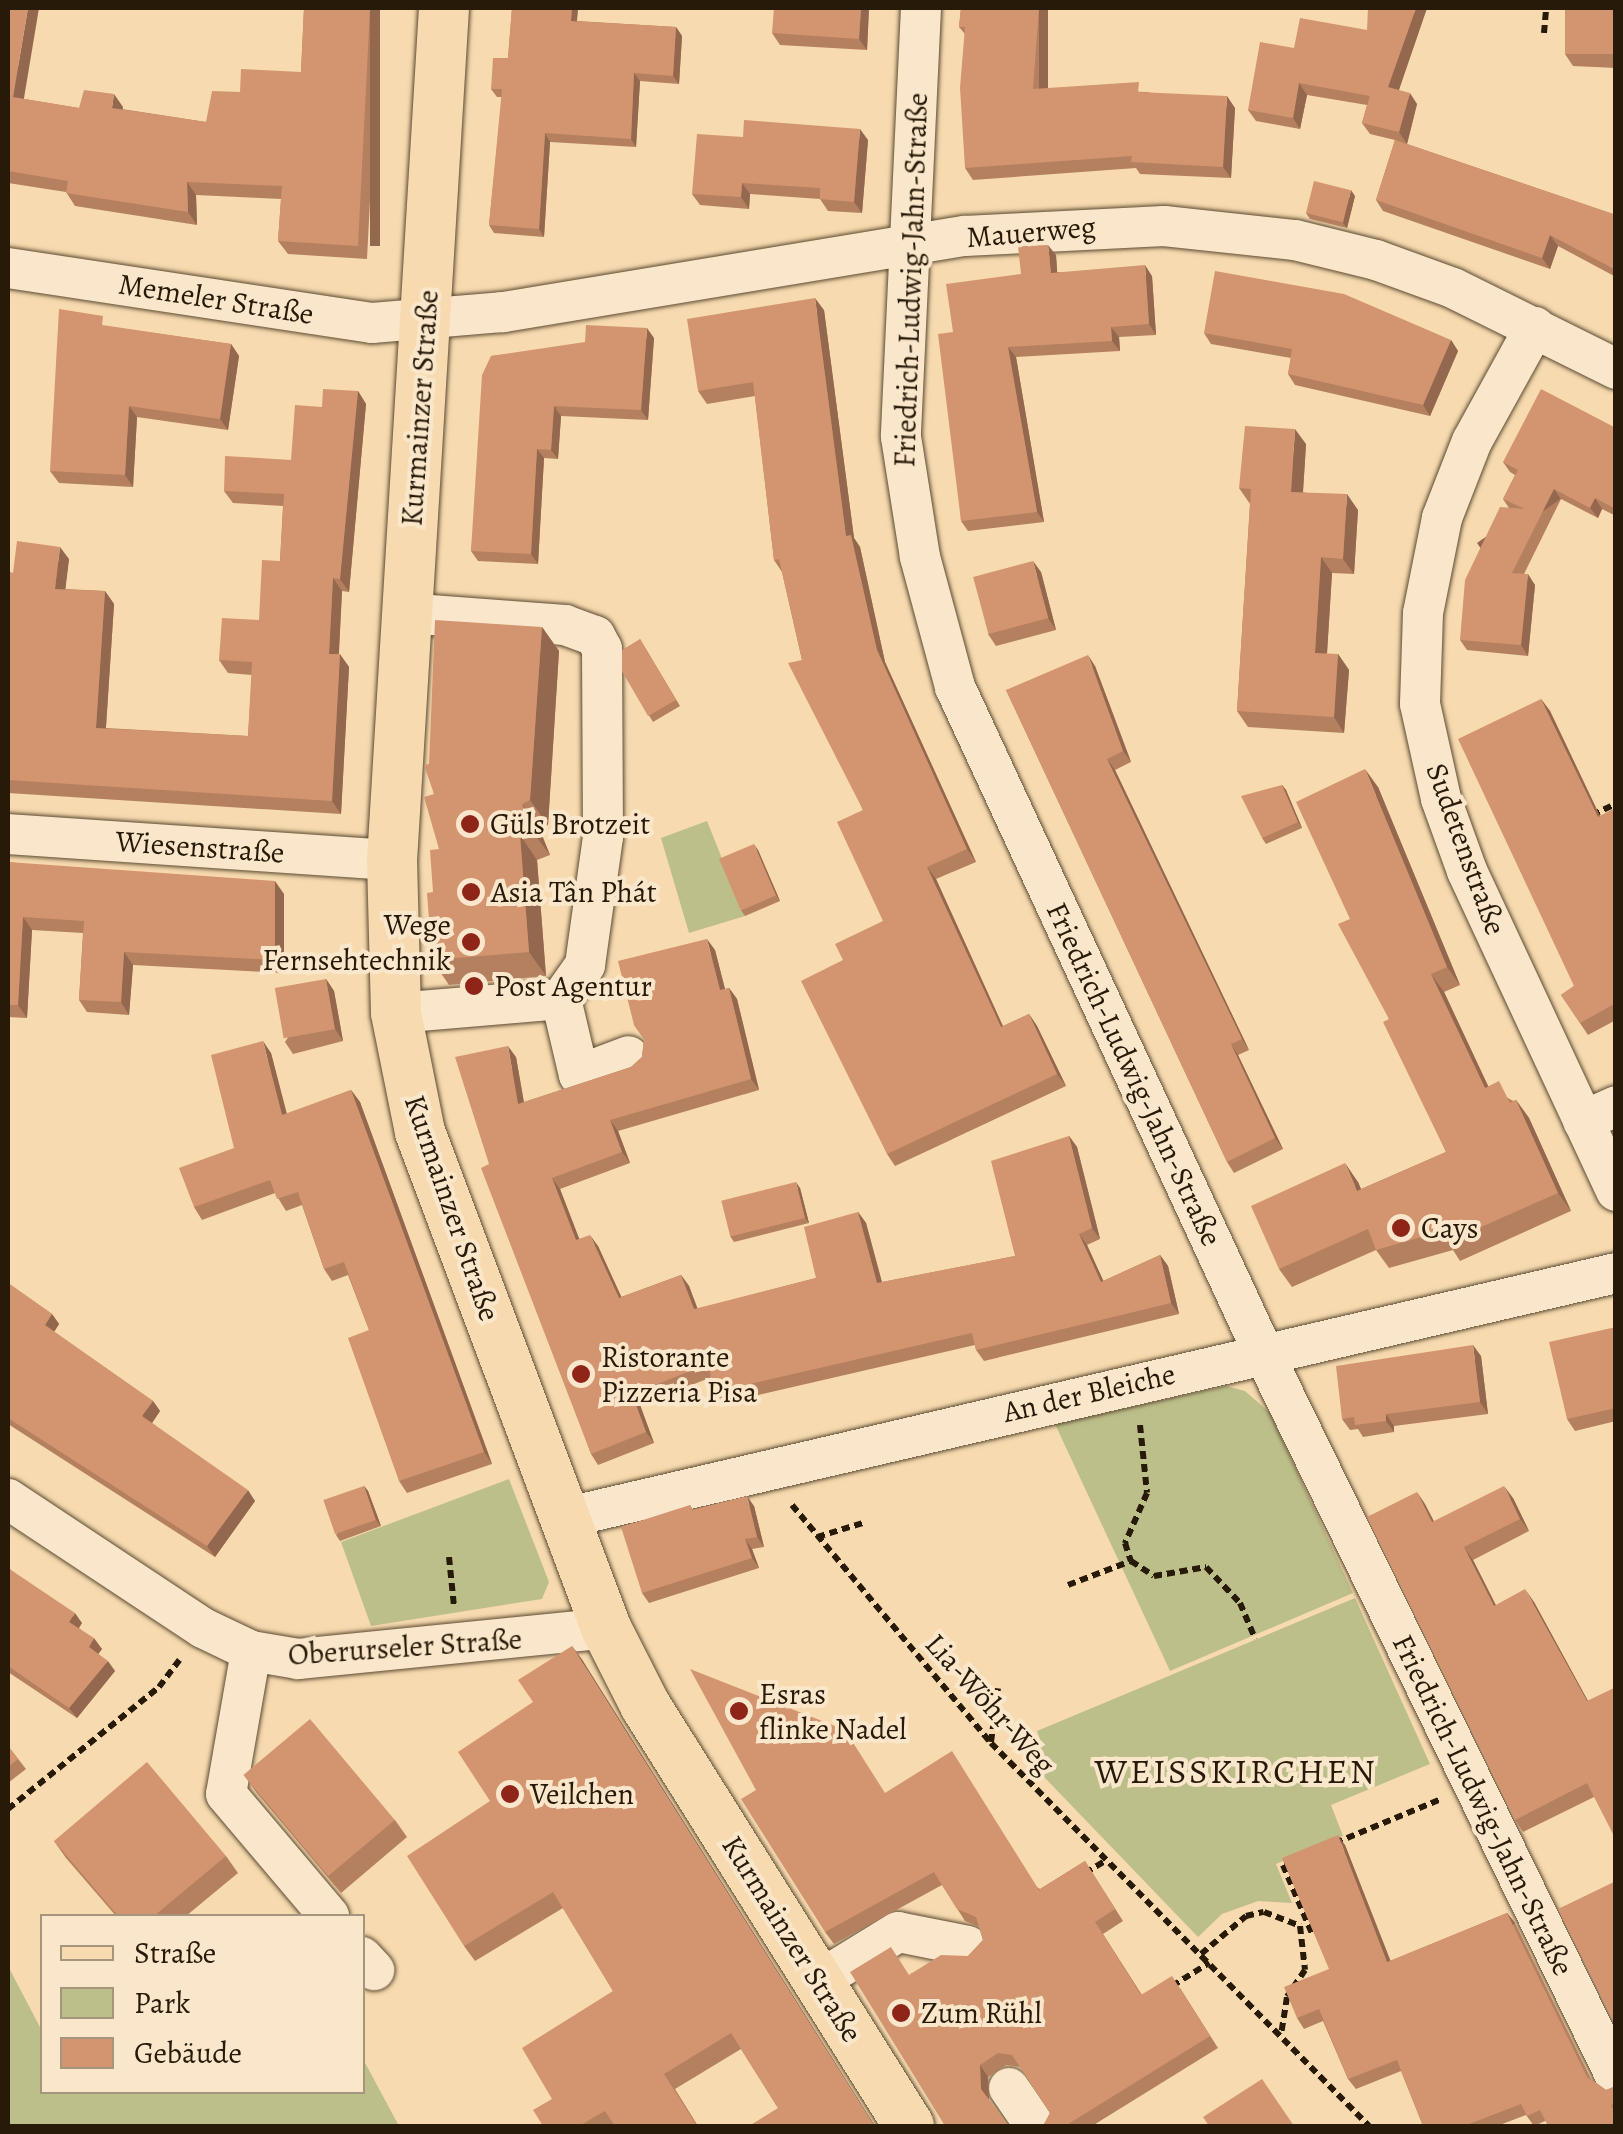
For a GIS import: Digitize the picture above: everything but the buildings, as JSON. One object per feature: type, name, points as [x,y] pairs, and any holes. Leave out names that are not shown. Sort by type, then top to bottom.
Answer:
[{"type":"main road","name":"Kurmainzer Straße","points":[[444,8],[392,860],[396,1013],[420,1132],[606,1628],[645,1705],[909,2126]]},
{"type":"street","name":"Friedrich-Ludwig-Jahn-Straße","points":[[921,8],[906,247],[900,437],[920,557],[955,688],[1263,1352],[1616,2077]]},
{"type":"street","name":"Mauerweg","points":[[425,320],[906,247],[1103,226],[1227,231],[1376,260],[1535,327],[1616,369]]},
{"type":"street","name":"Memeler Straße","points":[[8,268],[372,323],[425,320]]},
{"type":"street","name":"Sudetenstraße","points":[[1535,327],[1472,441],[1442,518],[1423,613],[1420,704],[1441,799],[1467,871],[1599,1114],[1616,1192]]},
{"type":"street","points":[[396,1013],[561,999],[586,965],[603,837],[602,648],[595,636],[565,625],[406,614]]},
{"type":"street","name":"Wiesenstraße","points":[[8,834],[392,860]]},
{"type":"street","points":[[561,999],[579,1075],[629,1056]]},
{"type":"street","name":"An der Bleiche","points":[[564,1518],[763,1468],[1616,1272]]},
{"type":"street","name":"Oberurseler Straße","points":[[8,1499],[203,1628],[250,1652],[298,1659],[606,1628]]},
{"type":"street","points":[[250,1652],[226,1794],[327,1914]]},
{"type":"street","points":[[818,1982],[898,1932],[968,1946]]},
{"type":"street","points":[[1009,2088],[1035,2126]]},
{"type":"path","points":[[1544,33],[1546,8]]},
{"type":"path","points":[[1582,819],[1616,804]]},
{"type":"path","points":[[1127,1386],[1146,1452],[1147,1493],[1125,1543],[1131,1561],[1154,1576],[1206,1567],[1240,1603],[1255,1639]]},
{"type":"path","name":"Lia-Wöhr-Weg","points":[[763,1468],[991,1743],[1369,2126]]},
{"type":"path","points":[[817,1536],[866,1522]]},
{"type":"path","points":[[1068,1585],[1131,1561]]},
{"type":"path","points":[[8,1809],[159,1686],[203,1628]]},
{"type":"path","points":[[991,1743],[998,1688]]},
{"type":"path","points":[[1318,1850],[1473,1786]]},
{"type":"path","points":[[1281,2036],[1287,1997],[1305,1970],[1309,1938],[1284,1865],[1300,1858]]},
{"type":"path","points":[[1074,1880],[1105,1860]]},
{"type":"path","points":[[1201,1954],[1235,1924],[1264,1912],[1300,1926],[1309,1938]]},
{"type":"path","points":[[1309,1938],[1327,1930]]},
{"type":"path","points":[[1159,1994],[1209,1963]]},
{"type":"green space","points":[[707,821],[745,916],[689,933],[661,838]]},
{"type":"green space","points":[[1226,1386],[1245,1391],[1270,1413],[1353,1593],[1170,1671],[1055,1424]]},
{"type":"green space","points":[[509,1479],[549,1582],[542,1599],[371,1626],[341,1542]]},
{"type":"green space","points":[[1355,1598],[1430,1764],[1331,1805],[1343,1836],[1276,1864],[1292,1903],[1258,1901],[1222,1914],[1198,1937],[1022,1754],[1042,1745],[1037,1731]]},
{"type":"green space","points":[[8,1966],[40,2027],[40,2094],[365,2094],[365,2063],[399,2126],[8,2126]]},
{"type":"place","name":"Güls Brotzeit","points":[[470,824]]},
{"type":"place","name":"Asia Tân Phát","points":[[471,892]]},
{"type":"place","name":"Wege Fernsehtechnik","points":[[471,942]]},
{"type":"place","name":"Post Agentur","points":[[474,986]]},
{"type":"place","name":"Cays","points":[[1401,1228]]},
{"type":"place","name":"Ristorante Pizzeria Pisa","points":[[581,1374]]},
{"type":"place","name":"Esras flinke Nadel","points":[[739,1711]]},
{"type":"place","name":"Veilchen","points":[[510,1794]]},
{"type":"place","name":"Zum Rühl","points":[[901,2013]]},
{"type":"district","name":"WEISSKIRCHEN","points":[[1236,1771]]}]
